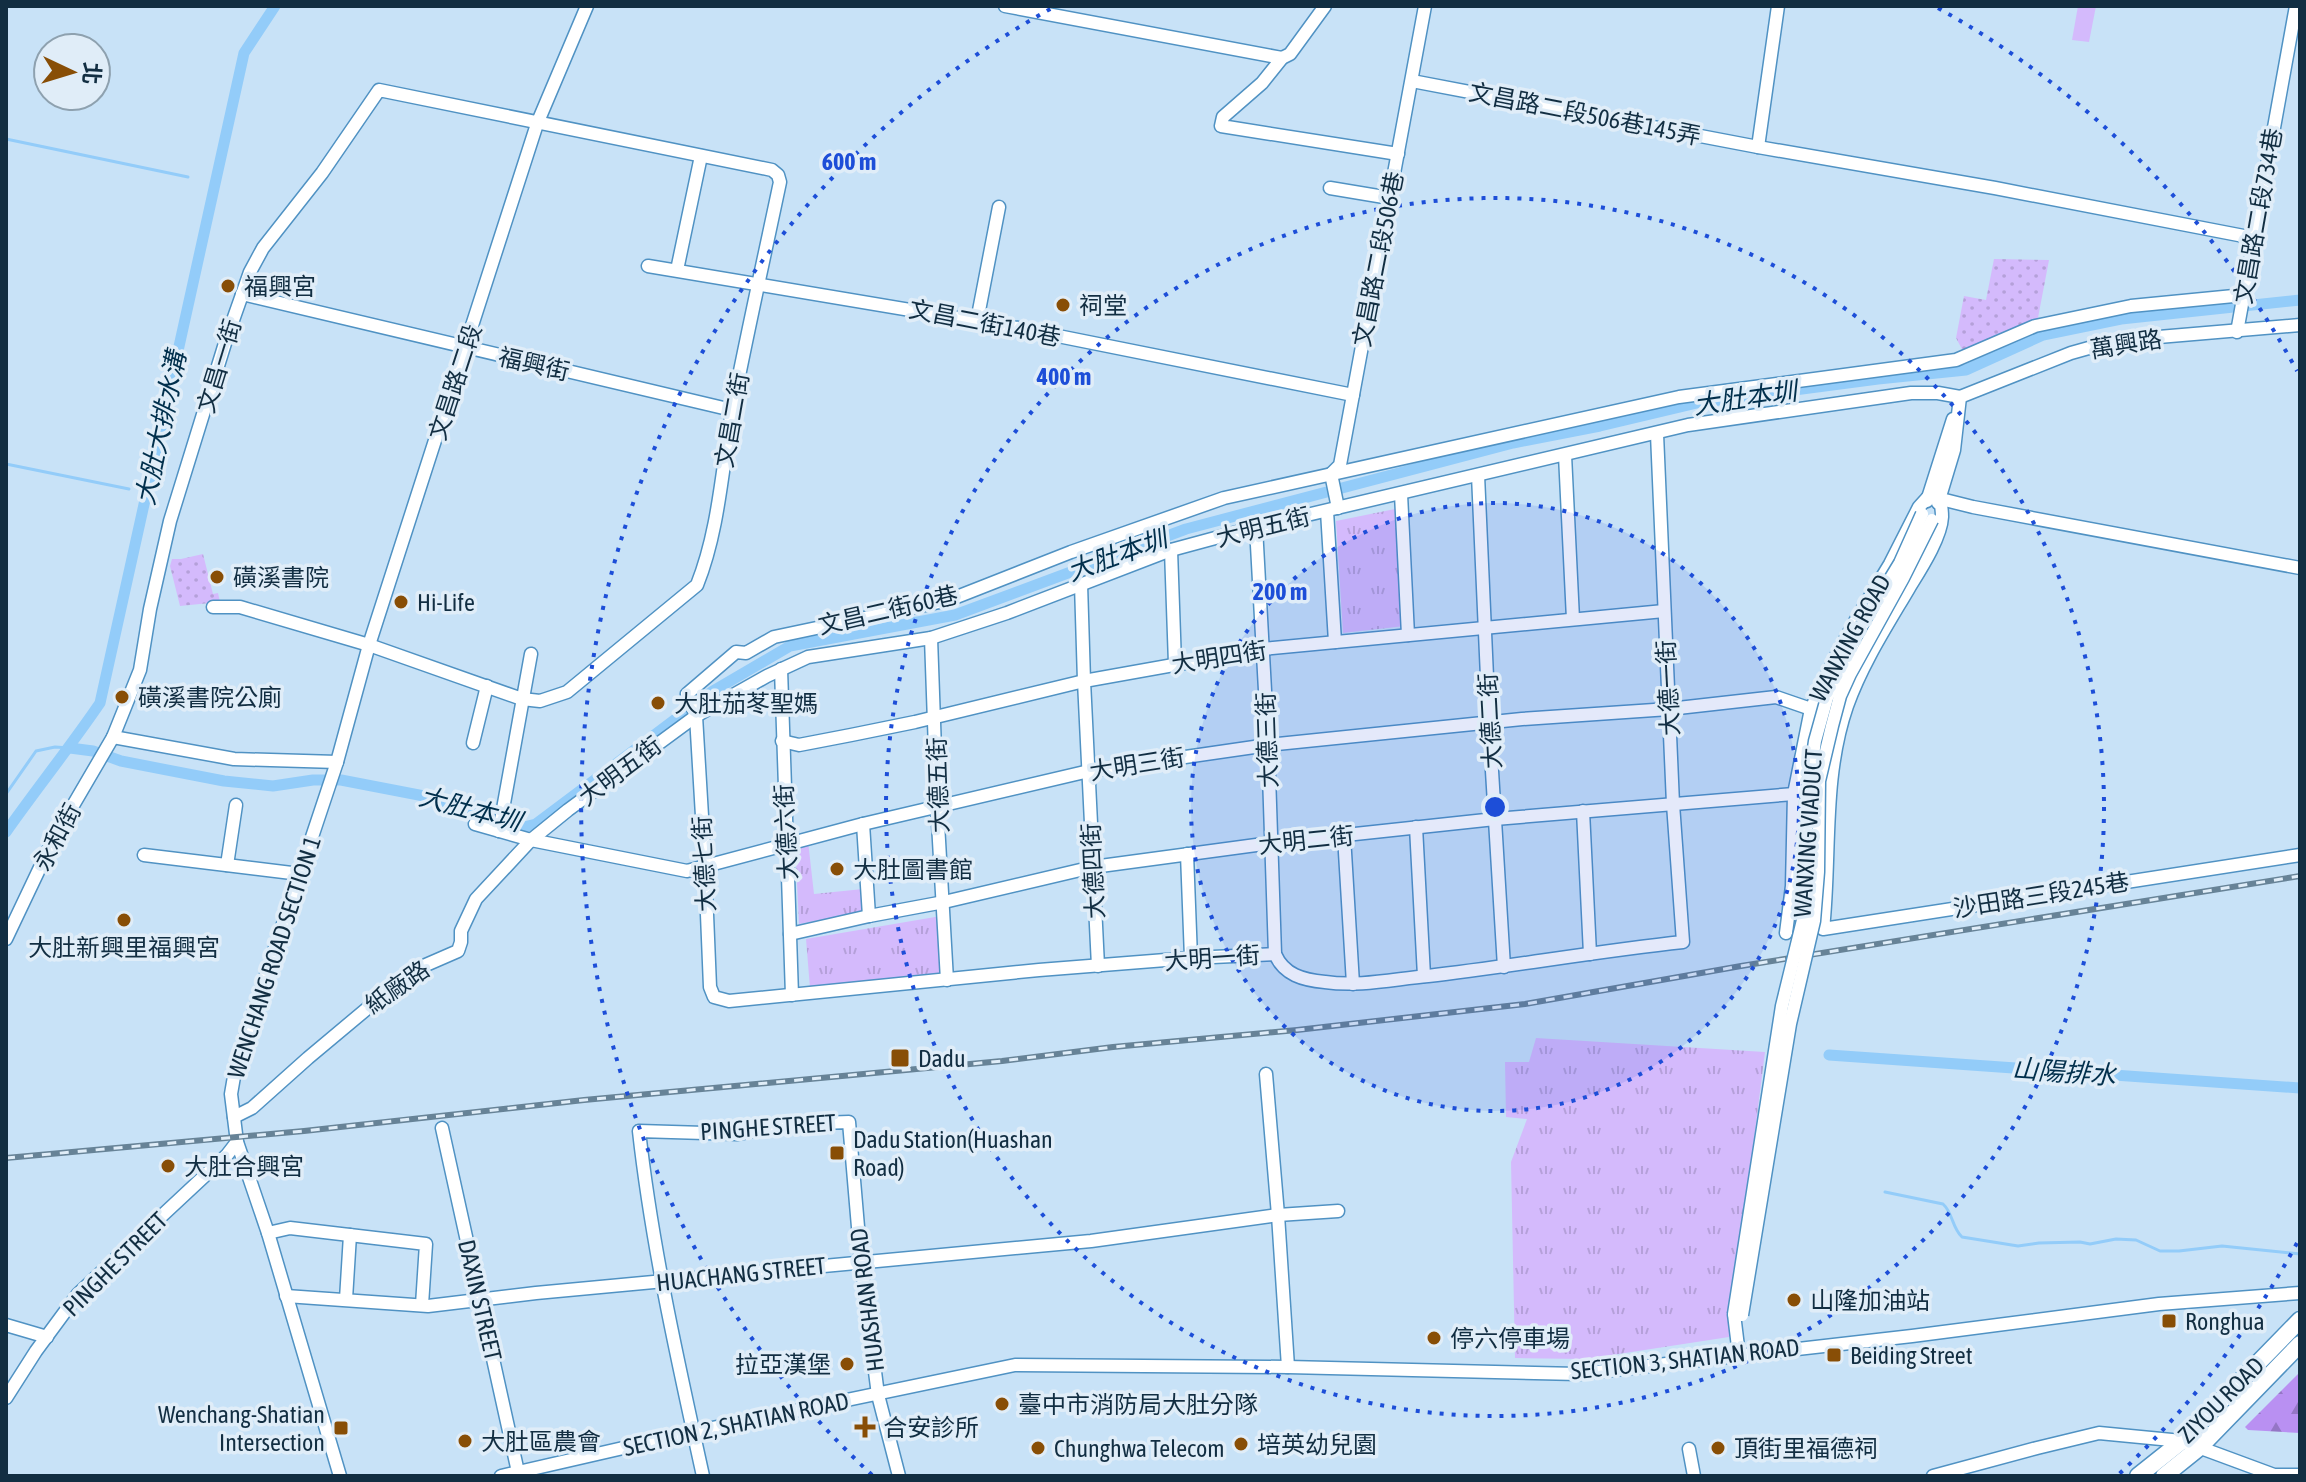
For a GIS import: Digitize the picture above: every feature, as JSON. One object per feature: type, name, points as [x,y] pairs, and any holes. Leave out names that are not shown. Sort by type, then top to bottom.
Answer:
[{"type":"main road","name":"ZIYOU ROAD","points":[[2138,1476],[2182,1441],[2300,1320]]},
{"type":"main road","name":"ZIYOU ROAD","points":[[2164,1476],[2200,1447],[2300,1344]]},
{"type":"street","name":"文昌路二段","points":[[337,762],[369,645],[537,124],[587,6]]},
{"type":"street","points":[[1005,6],[1282,58]]},
{"type":"street","points":[[1325,6],[1290,54],[1282,58],[1262,83],[1223,117],[1221,126],[1398,154]]},
{"type":"street","name":"文昌路二段506巷","points":[[1331,474],[1340,465],[1425,6]]},
{"type":"street","points":[[1758,147],[1778,6]]},
{"type":"street","name":"文昌路二段734巷","points":[[2237,332],[2296,6]]},
{"type":"street","name":"文昌路二段506巷145弄","points":[[1412,81],[2254,238]]},
{"type":"street","name":"文昌一街","points":[[113,737],[140,670],[170,521],[242,294],[263,248],[322,173],[379,90],[537,124]]},
{"type":"street","name":"文昌二街","points":[[213,607],[240,607],[369,645],[522,699],[540,701],[567,692],[697,585],[717,511],[732,410],[780,182],[778,175],[772,170],[537,124]]},
{"type":"street","points":[[677,270],[701,156]]},
{"type":"street","points":[[1330,188],[1390,198]]},
{"type":"street","points":[[977,321],[999,207]]},
{"type":"street","name":"文昌二街140巷","points":[[648,266],[977,321],[1353,395]]},
{"type":"street","name":"福興街","points":[[242,294],[732,410]]},
{"type":"street","name":"文昌二街60巷","points":[[687,694],[736,652],[746,653],[774,637],[949,600],[1071,552],[1224,498],[1619,408],[1679,397],[1956,360],[2035,326],[2131,306],[2244,295]]},
{"type":"street","name":"萬興路","points":[[1960,397],[2071,353],[2103,344],[2300,325]]},
{"type":"street","name":"大明五街","points":[[531,840],[696,716],[808,657],[931,638],[1007,613],[1171,550],[1688,425],[1911,393],[1960,397]]},
{"type":"street","name":"WANXING ROAD","points":[[1927,517],[1935,497],[1960,397]]},
{"type":"street","name":"大德一街","points":[[1657,434],[1673,804],[1683,942]]},
{"type":"street","points":[[1565,455],[1573,619]]},
{"type":"street","points":[[1331,474],[1335,642]]},
{"type":"street","name":"大德二街","points":[[1478,475],[1504,967]]},
{"type":"street","points":[[1401,494],[1408,635]]},
{"type":"street","points":[[1935,497],[1973,507],[2300,568]]},
{"type":"street","name":"WANXING ROAD","points":[[1786,933],[1792,886],[1794,794],[1811,709],[1919,507],[1935,497]]},
{"type":"street","name":"WANXING ROAD","points":[[1827,889],[1829,797],[1837,739],[1864,664],[1930,552],[1942,519],[1935,497]]},
{"type":"street","name":"WANXING VIADUCT","points":[[1739,1355],[1738,1315],[1790,1024],[1814,921],[1819,781],[1840,696],[1903,578],[1927,517]]},
{"type":"street","name":"大德三街","points":[[1256,527],[1275,954]]},
{"type":"street","points":[[1171,550],[1175,664]]},
{"type":"street","name":"大德四街","points":[[1081,584],[1098,966]]},
{"type":"street","name":"大明四街","points":[[782,741],[799,745],[915,722],[1084,681],[1263,649],[1664,611]]},
{"type":"street","name":"大德五街","points":[[931,638],[947,980]]},
{"type":"street","points":[[499,831],[531,654]]},
{"type":"street","name":"大德六街","points":[[781,669],[792,995]]},
{"type":"street","points":[[473,743],[487,686]]},
{"type":"street","name":"大德七街","points":[[687,694],[696,716],[710,987],[714,997],[729,1001]]},
{"type":"street","name":"大明三街","points":[[475,824],[531,840],[687,871],[863,824],[1089,771],[1268,745],[1776,697],[1811,709]]},
{"type":"street","points":[[113,737],[234,759],[337,762]]},
{"type":"street","name":"永和街","points":[[6,939],[54,838],[113,737]]},
{"type":"street","name":"WENCHANG ROAD SECTION 1","points":[[337,762],[236,1065],[231,1094],[237,1142],[268,1233],[340,1476]]},
{"type":"street","name":"大明二街","points":[[790,934],[1093,867],[1187,854],[1583,811],[1794,794],[1829,797]]},
{"type":"street","points":[[227,865],[236,805]]},
{"type":"street","points":[[1583,811],[1590,954]]},
{"type":"street","points":[[863,824],[869,916]]},
{"type":"street","points":[[1416,827],[1424,976]]},
{"type":"street","points":[[1344,836],[1353,984]]},
{"type":"street","name":"紙廠路","points":[[234,1117],[252,1108],[412,971],[458,951],[461,931],[476,899],[531,840]]},
{"type":"street","points":[[1187,854],[1191,958]]},
{"type":"street","points":[[144,855],[300,874]]},
{"type":"street","name":"沙田路三段245巷","points":[[1827,889],[1823,929],[2300,855]]},
{"type":"street","points":[[1792,886],[1827,889]]},
{"type":"street","name":"大明一街","points":[[729,1001],[1098,966],[1275,954],[1281,967],[1288,972],[1323,982],[1353,984],[1683,942]]},
{"type":"street","points":[[1266,1074],[1288,1367]]},
{"type":"street","name":"PINGHE STREET","points":[[663,1282],[644,1178],[639,1131],[737,1134],[792,1124],[849,1122]]},
{"type":"street","name":"HUASHAN ROAD","points":[[849,1122],[861,1262],[878,1395],[899,1476]]},
{"type":"street","name":"DAXIN STREET","points":[[442,1128],[518,1472]]},
{"type":"street","name":"PINGHE STREET","points":[[6,1398],[78,1294],[227,1155],[237,1142]]},
{"type":"street","name":"HUACHANG STREET","points":[[286,1296],[422,1305],[1091,1241],[1278,1215],[1338,1211]]},
{"type":"street","points":[[268,1233],[290,1228],[426,1244],[422,1305]]},
{"type":"street","points":[[346,1299],[350,1235]]},
{"type":"street","points":[[663,1282],[703,1476]]},
{"type":"street","name":"SECTION 3, SHATIAN ROAD","points":[[878,1395],[1015,1365],[1578,1374],[2159,1304],[2300,1293]]},
{"type":"street","points":[[6,1325],[47,1337]]},
{"type":"street","name":"SECTION 2, SHATIAN ROAD","points":[[501,1476],[693,1432],[878,1395]]},
{"type":"street","points":[[1933,1476],[2099,1433],[2182,1441],[2274,1476],[2300,1475]]},
{"type":"street","points":[[1689,1449],[1694,1476]]},
{"type":"green space","points":[[2078,6],[2096,6],[2089,42],[2072,40]]},
{"type":"green space","points":[[1994,259],[2049,260],[2037,323],[2013,328],[1963,351],[1956,338],[1964,296],[1986,300]]},
{"type":"green space","points":[[1400,508],[1405,626],[1343,633],[1336,521]]},
{"type":"green space","points":[[203,554],[213,594],[218,593],[220,602],[180,606],[170,566],[172,559]]},
{"type":"green space","points":[[808,841],[814,894],[863,889],[867,911],[799,924],[795,842]]},
{"type":"green space","points":[[941,916],[945,973],[810,988],[806,939]]},
{"type":"green space","points":[[1536,1038],[1765,1052],[1729,1337],[1586,1359],[1515,1358],[1511,1162],[1527,1119],[1506,1117],[1505,1062],[1529,1062]]},
{"type":"green space","points":[[2300,1372],[2300,1433],[2248,1430],[2245,1427]]},
{"type":"waterway","name":"大肚大排水溝","points":[[6,832],[100,703],[244,53],[275,6]]},
{"type":"waterway","points":[[6,139],[188,177]]},
{"type":"waterway","name":"大肚本圳","points":[[70,748],[224,781],[273,786],[313,780],[341,780],[424,796],[524,827],[536,824],[713,691],[790,646],[955,615],[1186,529],[1513,443],[1697,403],[1966,370],[2043,335],[2121,319],[2300,300]]},
{"type":"waterway","points":[[6,464],[129,489]]},
{"type":"waterway","name":"大肚本圳","points":[[6,794],[36,751],[70,748]]},
{"type":"waterway","name":"山陽排水","points":[[1829,1055],[2300,1088]]},
{"type":"waterway","points":[[1885,1192],[1943,1204],[1962,1237],[2018,1246],[2039,1243],[2090,1244],[2116,1239],[2136,1240],[2160,1251],[2222,1246],[2300,1254]]},
{"type":"railway","points":[[6,1158],[1002,1061],[1525,1004],[2300,876]]},
{"type":"place","name":"福興宮","points":[[228,286]]},
{"type":"place","name":"祠堂","points":[[1063,305]]},
{"type":"place","name":"磺溪書院","points":[[217,577]]},
{"type":"place","name":"Hi-Life","points":[[401,602]]},
{"type":"place","name":"磺溪書院公廁","points":[[122,697]]},
{"type":"place","name":"大肚茄苳聖媽","points":[[658,703]]},
{"type":"place","name":"大肚圖書館","points":[[837,869]]},
{"type":"place","name":"大肚新興里福興宮","points":[[124,920]]},
{"type":"place","name":"Dadu","points":[[900,1058]]},
{"type":"place","name":"Dadu Station(Huashan Road)","points":[[837,1153]]},
{"type":"place","name":"大肚合興宮","points":[[168,1166]]},
{"type":"place","name":"山隆加油站","points":[[1794,1300]]},
{"type":"place","name":"Ronghua","points":[[2169,1321]]},
{"type":"place","name":"停六停車場","points":[[1434,1338]]},
{"type":"place","name":"Beiding Street","points":[[1834,1355]]},
{"type":"place","name":"拉亞漢堡","points":[[847,1364]]},
{"type":"place","name":"臺中市消防局大肚分隊","points":[[1002,1404]]},
{"type":"place","name":"合安診所","points":[[865,1427]]},
{"type":"place","name":"Wenchang-Shatian Intersection","points":[[341,1428]]},
{"type":"place","name":"大肚區農會","points":[[465,1441]]},
{"type":"place","name":"培英幼兒園","points":[[1241,1444]]},
{"type":"place","name":"Chunghwa Telecom","points":[[1038,1448]]},
{"type":"place","name":"頂街里福德祠","points":[[1718,1448]]}]
